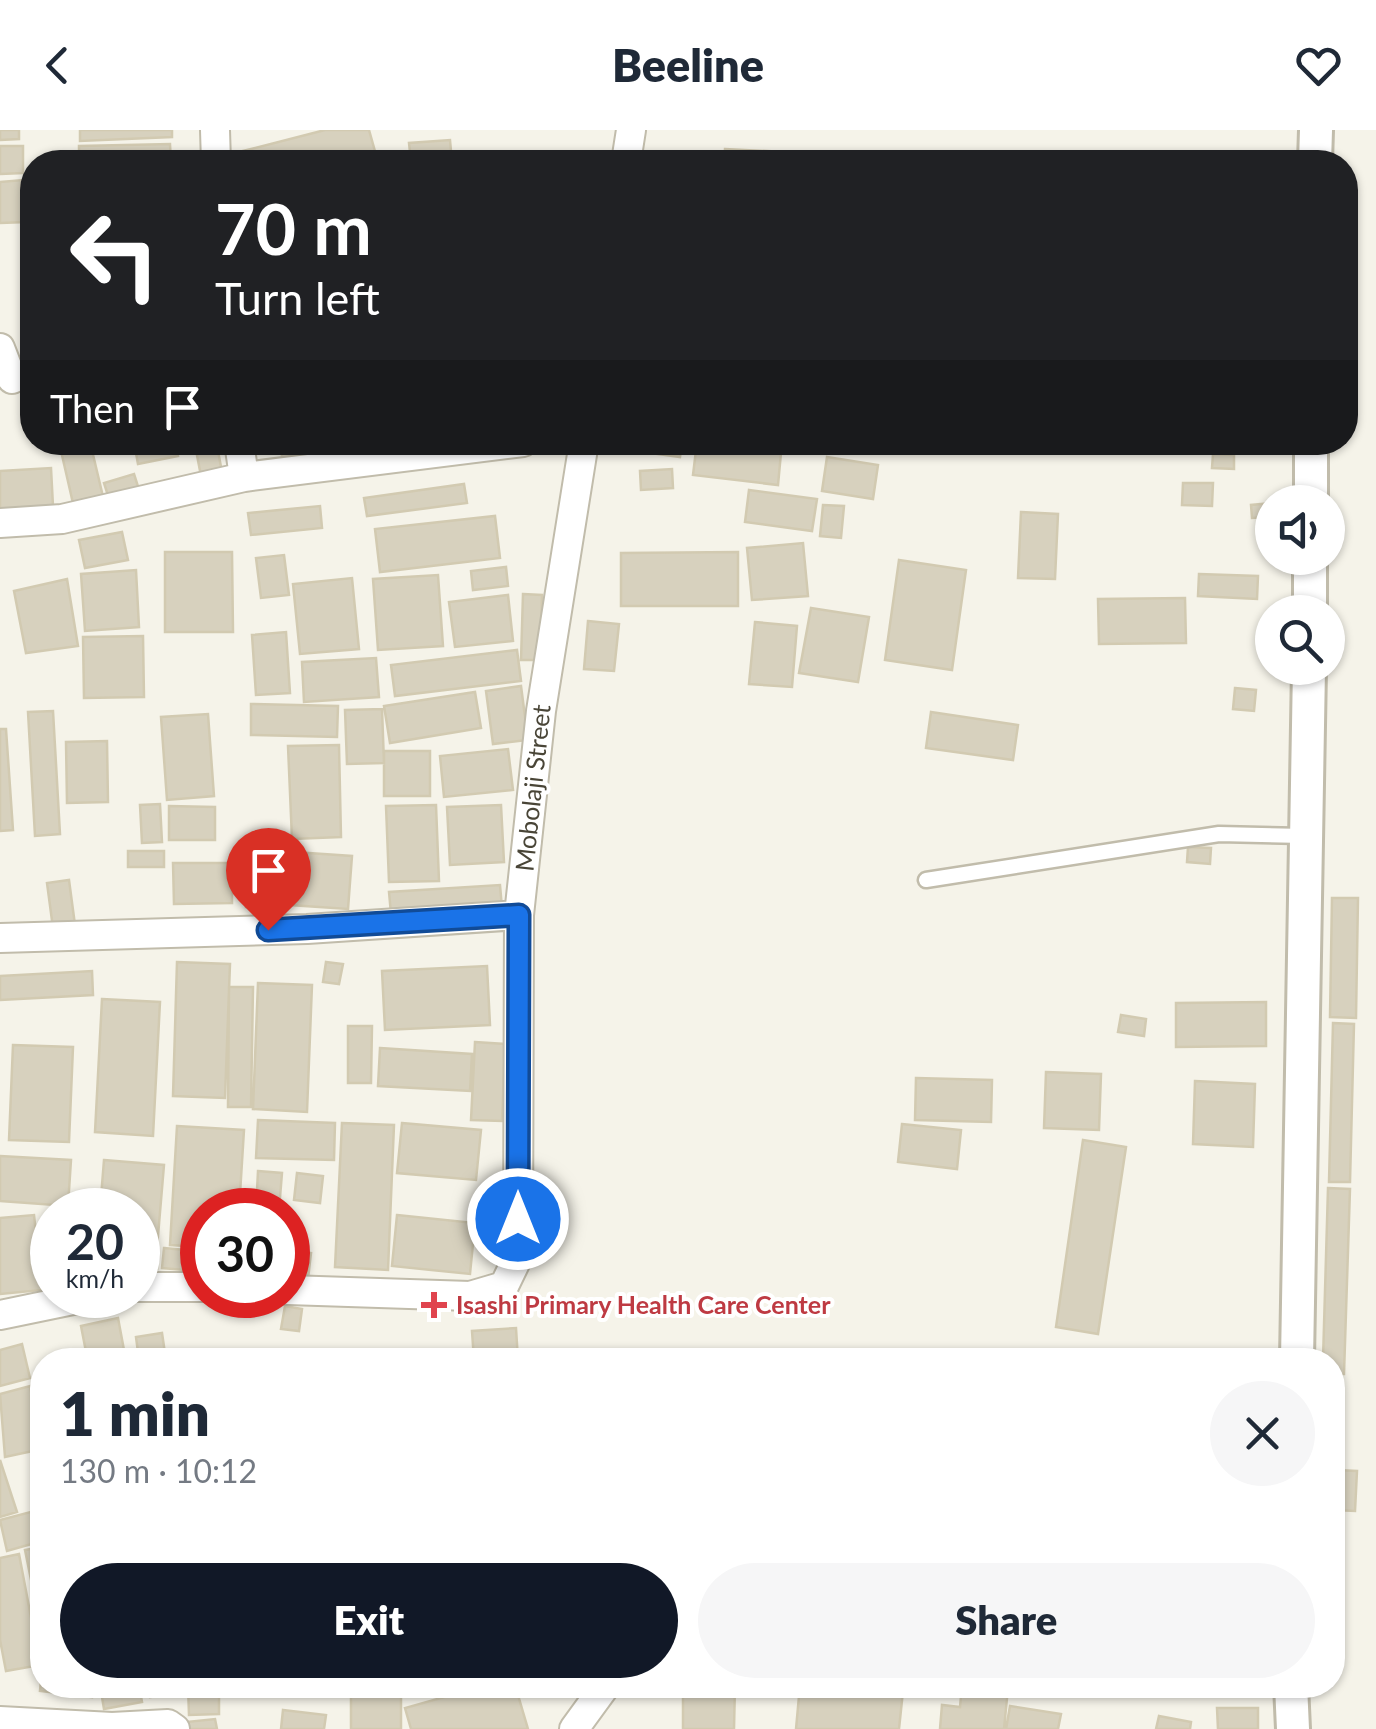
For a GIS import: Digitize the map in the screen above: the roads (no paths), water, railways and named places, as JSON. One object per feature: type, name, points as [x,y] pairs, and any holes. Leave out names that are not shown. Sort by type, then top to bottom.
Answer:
[{"type":"street","points":[[0,348],[12,379]]},
{"type":"street","points":[[241,455],[244,477]]},
{"type":"street","points":[[0,522],[62,519],[244,477],[419,455]]},
{"type":"street","name":"Mobolaji Street","points":[[310,1291],[470,1296],[504,1286],[518,1257],[519,915],[541,711],[582,455]]},
{"type":"street","points":[[1311,455],[1311,485]]},
{"type":"street","points":[[1297,1348],[1309,685]]},
{"type":"street","points":[[0,938],[307,929],[519,915]]},
{"type":"street","points":[[0,1315],[30,1309]]},
{"type":"street","points":[[574,1729],[597,1698]]},
{"type":"street","points":[[1292,1698],[1293,1729]]},
{"type":"street","points":[[0,1720],[112,1728],[168,1724],[175,1729]]},
{"type":"lane","points":[[926,880],[1219,834],[1305,836]]},
{"type":"place","name":"Isashi Primary Health Care Center","points":[[434,1305]]}]
